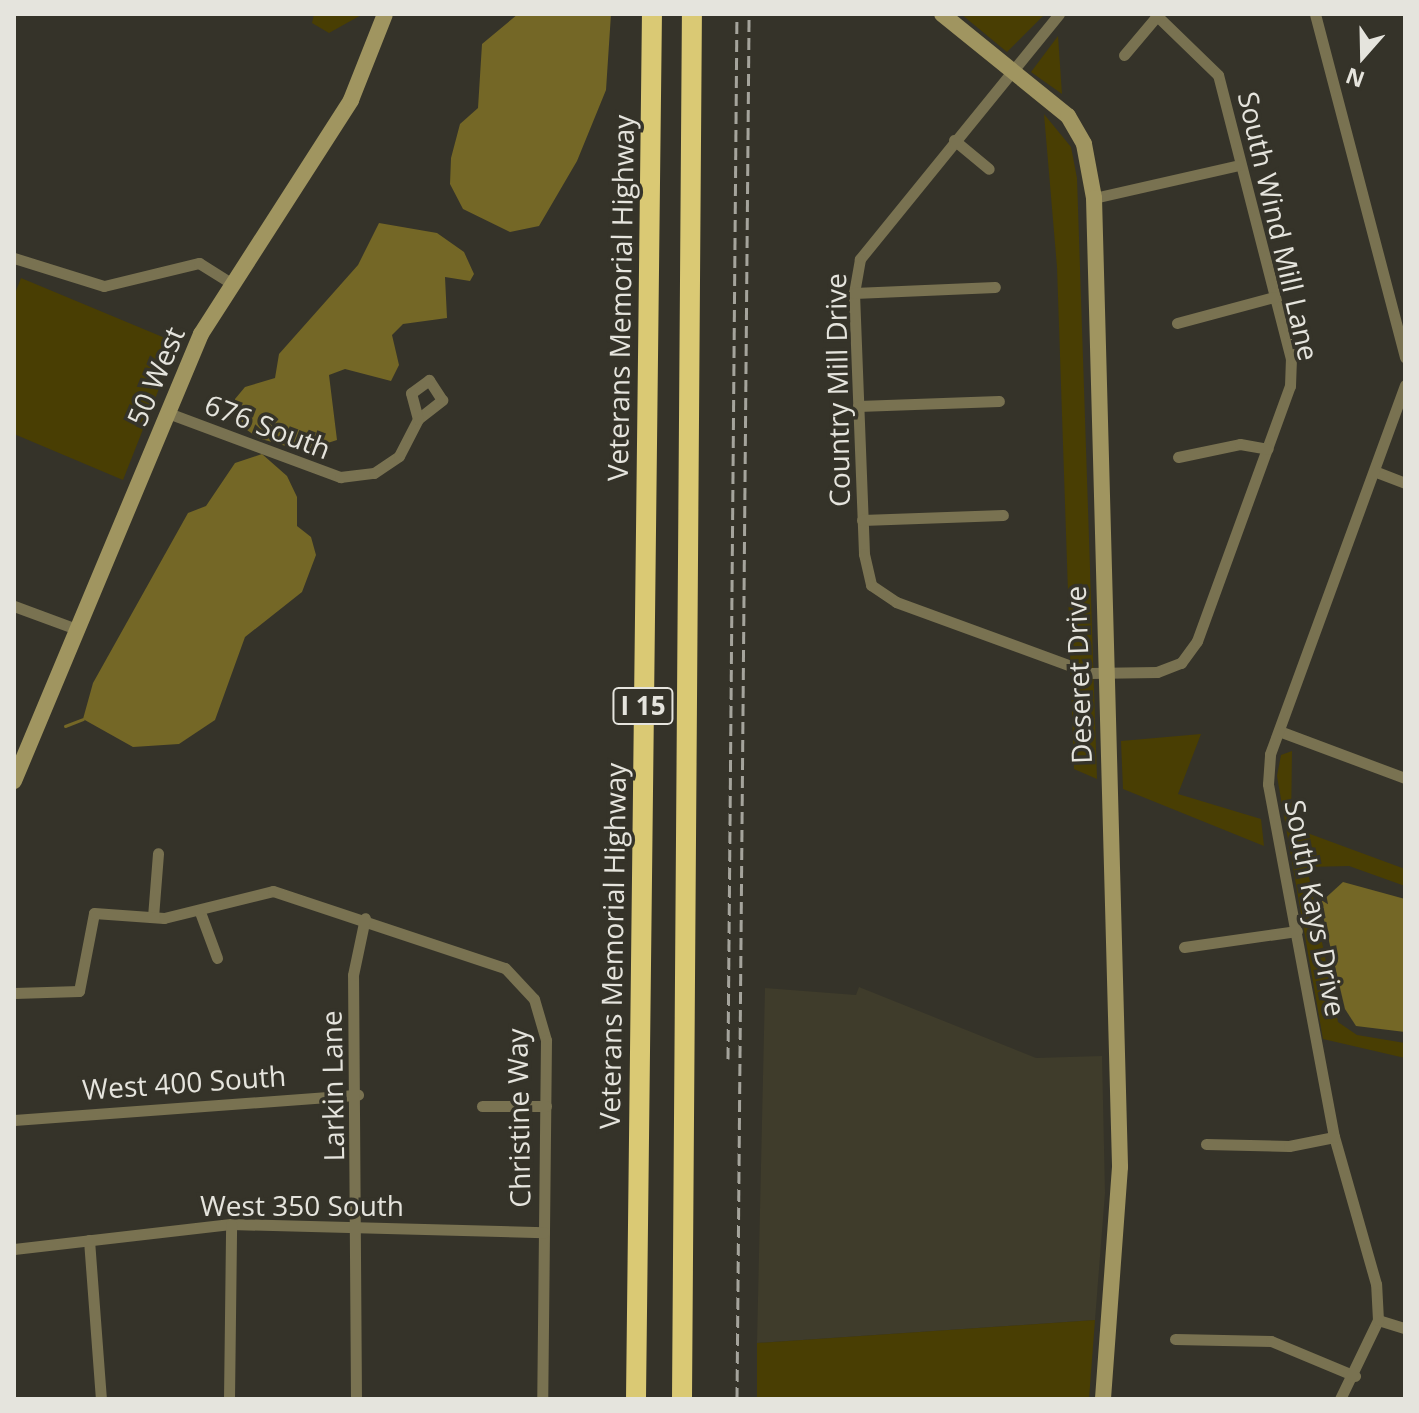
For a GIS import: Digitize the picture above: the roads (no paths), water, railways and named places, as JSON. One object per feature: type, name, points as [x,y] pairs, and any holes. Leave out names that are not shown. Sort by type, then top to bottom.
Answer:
[{"type":"highway","name":"Veterans Memorial Highway","points":[[636,1399],[652,14]]},
{"type":"highway","name":"I 15","points":[[682,1399],[692,14]]},
{"type":"street","name":"50 West","points":[[14,781],[168,413],[230,282],[351,100],[385,14]]},
{"type":"street","name":"Deseret Drive","points":[[942,14],[1011,73],[1068,116],[1084,144],[1094,198],[1103,672],[1120,1167],[1103,1399]]},
{"type":"street","name":"Country Mill Drive","points":[[1059,14],[860,259],[854,293],[862,520],[871,585],[896,602],[1072,671],[1103,672]]},
{"type":"street","points":[[1315,14],[1405,357]]},
{"type":"street","points":[[1124,55],[1156,15]]},
{"type":"street","name":"South Wind Mill Lane","points":[[1103,672],[1157,672],[1189,652],[1268,449],[1291,372],[1218,75],[1156,15]]},
{"type":"street","points":[[954,140],[989,169]]},
{"type":"street","points":[[1094,198],[1239,165]]},
{"type":"street","points":[[14,258],[104,286],[199,263],[230,282]]},
{"type":"street","points":[[854,293],[995,287]]},
{"type":"street","points":[[1177,323],[1274,297]]},
{"type":"street","name":"South Kays Drive","points":[[1340,1399],[1355,1376],[1378,1320],[1376,1284],[1334,1137],[1268,784],[1279,731],[1405,385]]},
{"type":"street","points":[[858,406],[999,401]]},
{"type":"street","name":"676 South","points":[[168,413],[280,458],[340,477],[366,476],[399,456],[418,419]]},
{"type":"street","points":[[1178,457],[1240,444],[1268,449]]},
{"type":"street","points":[[1374,471],[1405,483]]},
{"type":"street","points":[[862,520],[1003,515]]},
{"type":"street","points":[[14,606],[79,630]]},
{"type":"street","points":[[1279,731],[1405,778]]},
{"type":"street","points":[[153,917],[158,853]]},
{"type":"street","name":"Christine Way","points":[[14,993],[79,991],[94,913],[153,917],[200,912],[273,891],[483,957],[523,983],[546,1040],[542,1399]]},
{"type":"street","points":[[200,912],[217,958]]},
{"type":"street","name":"Larkin Lane","points":[[356,1399],[359,1227],[353,975],[365,918]]},
{"type":"street","points":[[1184,947],[1297,931]]},
{"type":"street","name":"West 400 South","points":[[14,1120],[358,1095]]},
{"type":"street","points":[[482,1106],[546,1106]]},
{"type":"street","points":[[1206,1144],[1289,1146],[1334,1137]]},
{"type":"street","points":[[229,1399],[231,1224]]},
{"type":"street","name":"West 350 South","points":[[14,1249],[231,1224],[544,1232]]},
{"type":"street","points":[[89,1240],[101,1399]]},
{"type":"street","points":[[1378,1320],[1405,1328]]},
{"type":"street","points":[[1175,1339],[1271,1341],[1355,1376]]},
{"type":"waterway","points":[[65,726],[83,719]]},
{"type":"railway","points":[[728,1059],[737,14]]},
{"type":"railway","points":[[737,1399],[749,14]]}]
